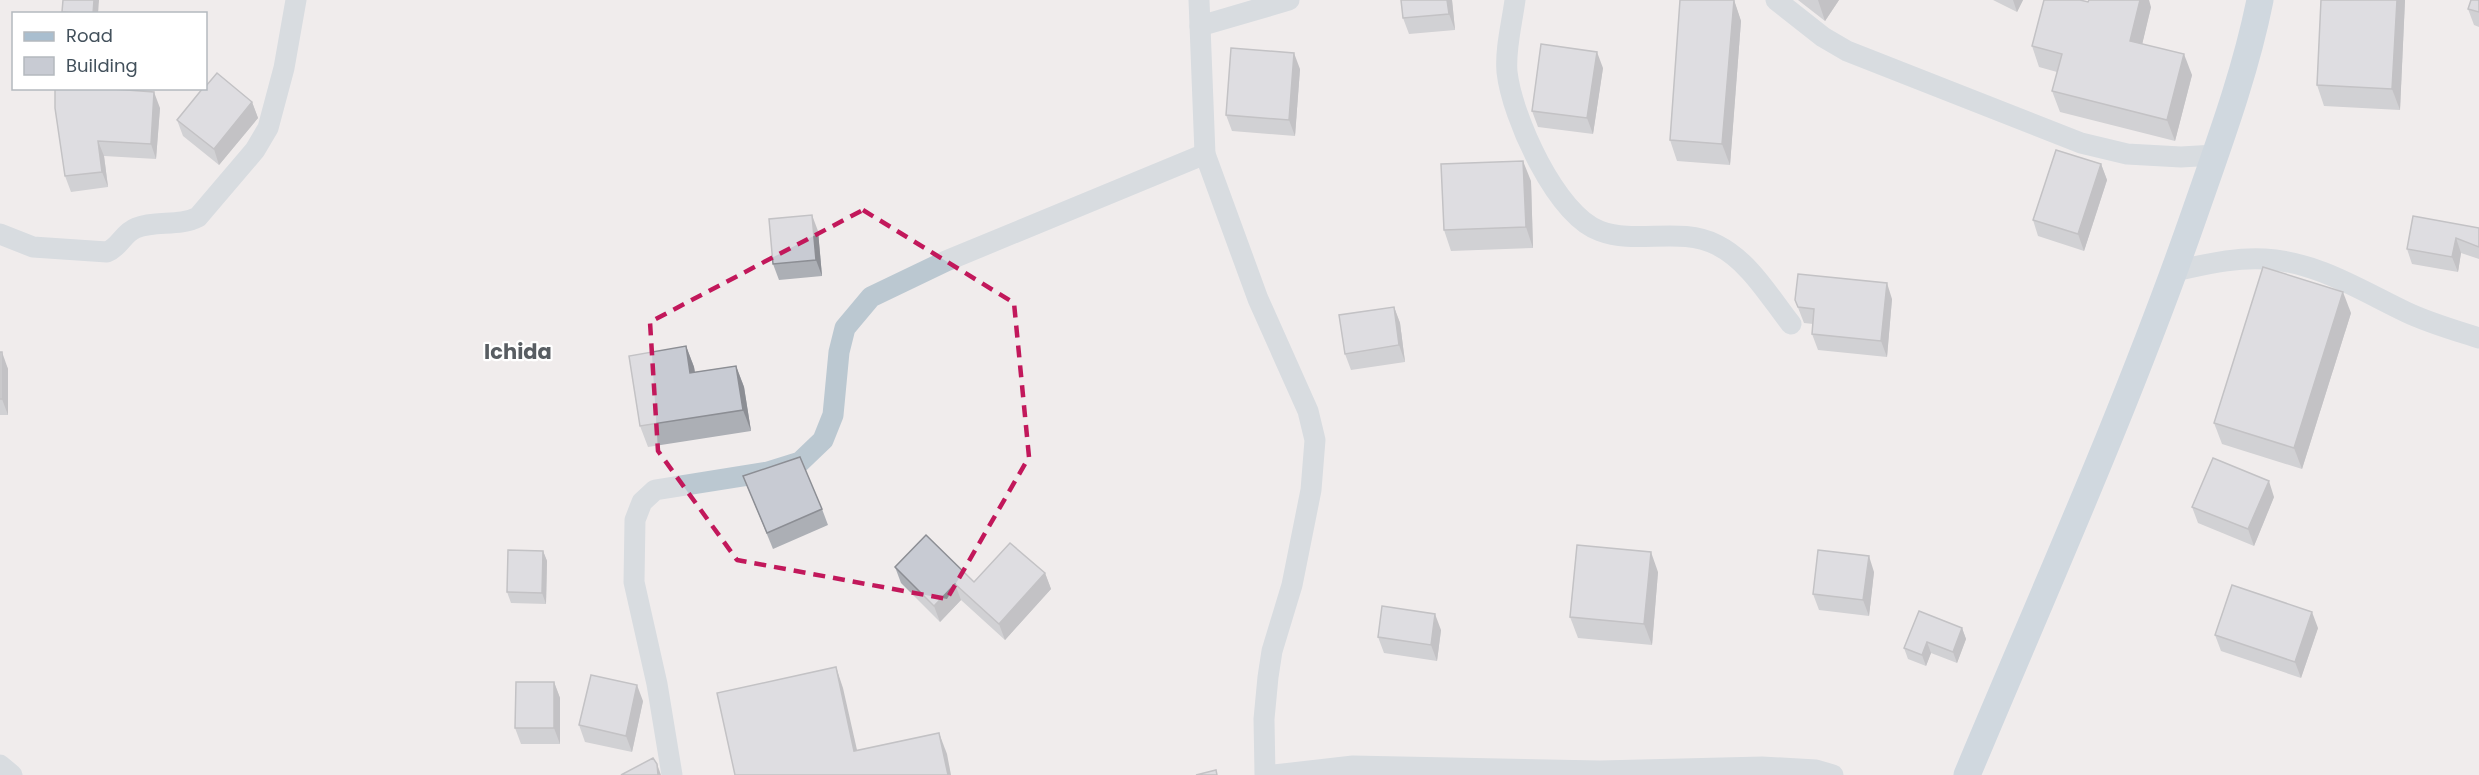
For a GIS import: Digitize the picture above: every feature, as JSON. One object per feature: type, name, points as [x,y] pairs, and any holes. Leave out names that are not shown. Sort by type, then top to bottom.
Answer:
[{"type":"main road","points":[[1967,775],[2118,415],[2174,271],[2215,155],[2254,30],[2260,0]]},
{"type":"street","points":[[0,234],[33,247],[107,252],[115,249],[136,228],[188,222],[198,217],[255,150],[268,128],[284,68],[296,0]]},
{"type":"street","points":[[1199,0],[1204,154],[1258,300],[1308,411],[1315,440],[1311,490],[1292,585],[1272,651],[1268,677],[1264,718],[1265,775]]},
{"type":"street","points":[[1200,26],[1289,0]]},
{"type":"street","points":[[1515,0],[1507,70],[1512,101],[1526,139],[1559,194],[1580,221],[1601,232],[1684,236],[1716,244],[1743,264],[1791,324]]},
{"type":"street","points":[[1776,0],[1823,37],[1847,51],[2081,143],[2127,154],[2181,157],[2215,155]]},
{"type":"street","points":[[672,775],[657,684],[634,582],[635,520],[642,502],[655,490],[768,472],[800,462],[823,440],[833,415],[839,352],[845,328],[871,297],[946,261],[1204,154]]},
{"type":"street","points":[[2174,271],[2227,260],[2256,259],[2306,267],[2355,284],[2434,324],[2479,338]]},
{"type":"street","points":[[0,765],[12,775]]},
{"type":"street","points":[[1274,775],[1353,766],[1600,771],[1762,767],[1816,770],[1833,775]]},
{"type":"highlighted area","points":[[863,210],[1014,303],[1029,457],[947,599],[737,560],[658,451],[650,322]]},
{"type":"building","points":[[63,0],[94,0],[93,12],[62,12]]},
{"type":"building","points":[[1401,0],[1447,0],[1449,14],[1403,18]]},
{"type":"building","points":[[1680,0],[1734,0],[1722,144],[1670,140]]},
{"type":"building","points":[[2044,0],[2088,2],[2089,0],[2140,0],[2130,41],[2184,54],[2167,120],[2052,91],[2062,54],[2032,46]]},
{"type":"building","points":[[2321,0],[2397,0],[2392,89],[2317,85]]},
{"type":"building","points":[[2471,0],[2479,0],[2479,12],[2468,9]]},
{"type":"building","points":[[1541,44],[1597,52],[1587,118],[1532,111]]},
{"type":"building","points":[[1231,48],[1294,53],[1289,120],[1226,115]]},
{"type":"building","points":[[217,73],[252,102],[214,149],[177,120],[201,90],[207,90],[207,85]]},
{"type":"building","points":[[55,90],[154,92],[151,144],[98,141],[102,172],[65,176],[55,108]]},
{"type":"building","points":[[2056,150],[2101,164],[2078,234],[2033,220]]},
{"type":"building","points":[[1523,161],[1526,227],[1444,230],[1441,164]]},
{"type":"building","points":[[812,215],[816,260],[773,264],[769,219]]},
{"type":"building","points":[[2413,216],[2479,228],[2479,247],[2456,238],[2452,257],[2407,249]]},
{"type":"building","points":[[2263,267],[2343,292],[2294,448],[2214,423]]},
{"type":"building","points":[[1798,274],[1887,283],[1881,341],[1812,334],[1814,309],[1798,307],[1795,300]]},
{"type":"building","points":[[1394,307],[1399,345],[1345,354],[1339,315]]},
{"type":"building","points":[[686,346],[690,373],[736,366],[743,410],[640,426],[629,356]]},
{"type":"building","points":[[0,352],[2,352],[2,399],[0,399]]},
{"type":"building","points":[[800,457],[822,509],[767,533],[743,476]]},
{"type":"building","points":[[2213,458],[2269,481],[2248,529],[2192,507]]},
{"type":"building","points":[[926,535],[974,582],[1010,543],[1045,573],[999,624],[955,584],[934,606],[895,567]]},
{"type":"building","points":[[1577,545],[1651,552],[1644,624],[1570,617]]},
{"type":"building","points":[[508,550],[543,551],[542,593],[507,592]]},
{"type":"building","points":[[1818,550],[1869,556],[1863,600],[1813,594]]},
{"type":"building","points":[[2232,585],[2312,612],[2295,662],[2215,635]]},
{"type":"building","points":[[1382,606],[1435,614],[1431,645],[1378,637]]},
{"type":"building","points":[[1919,611],[1962,628],[1953,652],[1927,642],[1922,655],[1904,648]]},
{"type":"building","points":[[836,667],[854,751],[939,733],[948,775],[735,775],[717,693]]},
{"type":"building","points":[[591,675],[637,685],[626,736],[579,725]]},
{"type":"building","points":[[516,682],[554,682],[554,728],[515,728]]},
{"type":"building","points":[[653,758],[657,764],[658,775],[621,775]]},
{"type":"building","points":[[1216,770],[1217,775],[1196,775]]},
{"type":"district","name":"Ichida","points":[[518,352]]}]
